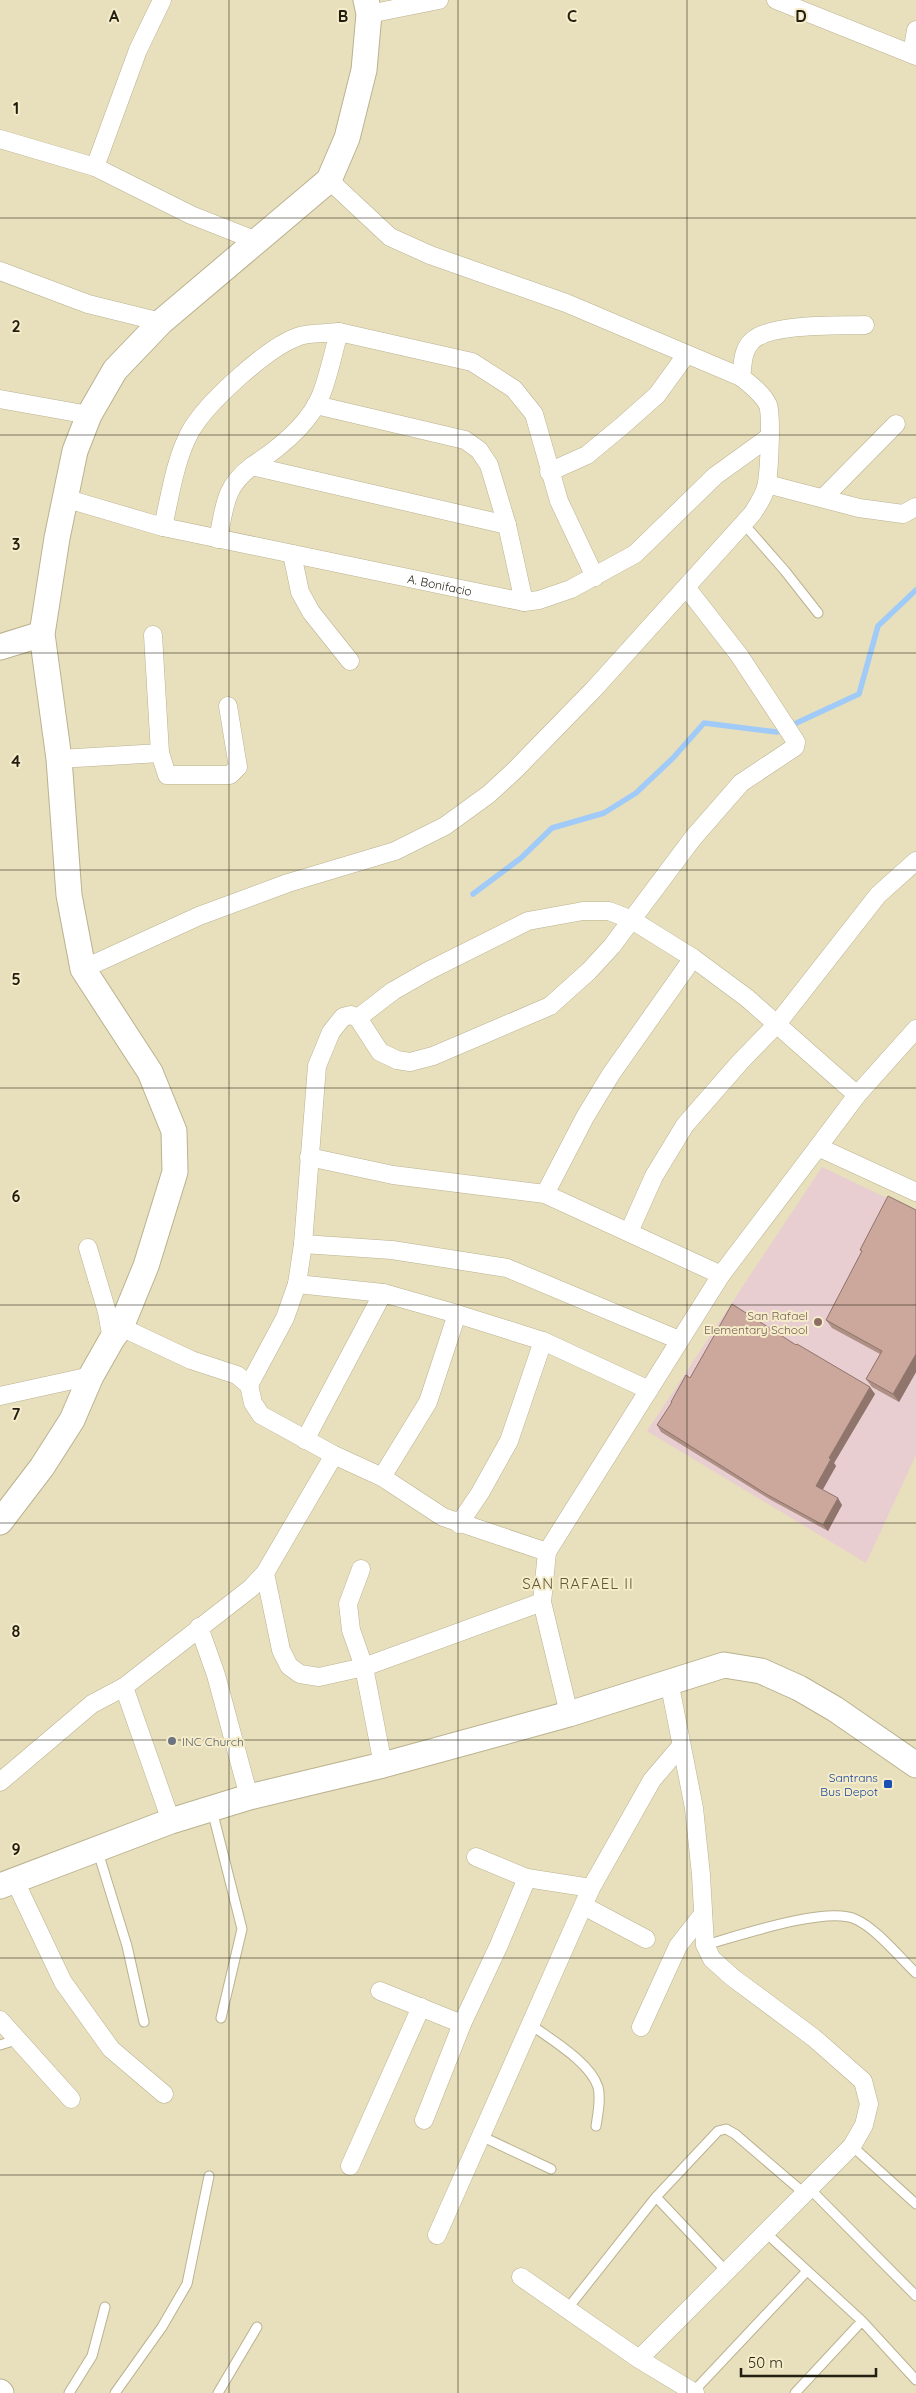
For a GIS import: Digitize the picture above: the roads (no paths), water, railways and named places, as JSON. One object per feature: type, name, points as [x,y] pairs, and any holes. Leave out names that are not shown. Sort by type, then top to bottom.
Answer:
[{"type":"street","points":[[95,167],[138,50],[162,0]]},
{"type":"street","points":[[0,1522],[42,1467],[72,1420],[91,1376],[116,1333],[146,1266],[175,1172],[174,1131],[150,1072],[83,969],[69,895],[59,759],[42,634],[64,498],[75,451],[89,415],[115,370],[161,322],[329,180],[348,138],[356,108],[364,70],[367,7],[439,0]]},
{"type":"street","points":[[776,0],[797,4],[914,55],[916,30]]},
{"type":"street","points":[[0,138],[95,167],[192,215],[257,241]]},
{"type":"street","points":[[83,969],[199,916],[288,884],[395,851],[445,826],[488,794],[515,770],[594,689],[761,501],[767,484],[771,421],[767,404],[758,391],[742,377],[566,303],[430,256],[390,237],[329,180]]},
{"type":"street","points":[[0,271],[88,304],[161,322]]},
{"type":"street","points":[[742,377],[744,354],[752,340],[772,331],[865,325]]},
{"type":"street","points":[[218,539],[228,490],[243,473],[277,449],[316,405],[321,395],[339,332]]},
{"type":"street","points":[[163,527],[175,478],[189,434],[196,423],[232,384],[275,349],[298,336],[339,332],[472,362],[514,388],[534,414],[549,472],[559,501],[594,577]]},
{"type":"street","points":[[549,472],[587,455],[622,426],[657,395],[686,355]]},
{"type":"street","points":[[0,399],[89,415]]},
{"type":"street","points":[[316,405],[465,440],[479,450],[489,465],[507,524],[524,602]]},
{"type":"street","points":[[824,497],[896,424]]},
{"type":"street","name":"A. Bonifacio","points":[[64,498],[163,527],[524,602],[539,600],[571,589],[635,554],[715,476],[769,437]]},
{"type":"street","points":[[252,466],[507,524]]},
{"type":"street","points":[[767,484],[824,497],[858,508],[903,514],[916,507]]},
{"type":"street","points":[[292,554],[300,592],[311,612],[350,660]]},
{"type":"street","points":[[249,1385],[285,1318],[296,1284],[303,1244],[317,1066],[332,1032],[343,1018],[351,1015],[358,1018],[380,1052],[398,1060],[410,1062],[433,1056],[550,1006],[589,971],[612,946],[693,838],[741,783],[795,747],[796,742],[739,655],[686,587]]},
{"type":"street","points":[[0,647],[42,634]]},
{"type":"street","points":[[152,635],[160,753],[167,775],[230,775],[238,767],[228,706]]},
{"type":"street","points":[[59,759],[160,753]]},
{"type":"street","points":[[629,1232],[654,1176],[685,1125],[741,1061],[777,1024],[878,895],[916,861]]},
{"type":"street","points":[[358,1018],[393,991],[528,921],[583,911],[609,911],[632,920],[693,958],[777,1024],[857,1095]]},
{"type":"street","points":[[545,1194],[585,1117],[612,1074],[693,958]]},
{"type":"street","points":[[569,1714],[542,1602],[547,1552],[721,1275],[857,1095],[916,1029]]},
{"type":"street","points":[[818,1147],[916,1192]]},
{"type":"street","points":[[309,1157],[393,1175],[545,1194],[721,1275]]},
{"type":"street","points":[[303,1244],[392,1250],[507,1268],[679,1340]]},
{"type":"street","points":[[88,1248],[107,1312],[116,1333],[237,1375],[249,1385],[253,1402],[261,1415],[334,1456],[382,1477],[443,1517],[459,1524],[547,1552]]},
{"type":"street","points":[[296,1284],[383,1293],[457,1314],[543,1341],[649,1390]]},
{"type":"street","points":[[305,1440],[383,1293]]},
{"type":"street","points":[[382,1477],[428,1402],[457,1314]]},
{"type":"street","points":[[459,1524],[480,1493],[509,1441],[543,1341]]},
{"type":"street","points":[[0,1396],[91,1376]]},
{"type":"street","points":[[0,1782],[92,1704],[124,1687],[251,1588],[265,1573],[334,1456]]},
{"type":"street","points":[[361,1569],[348,1604],[351,1630],[364,1667],[383,1765]]},
{"type":"street","points":[[265,1573],[281,1650],[290,1666],[300,1674],[319,1677],[364,1667],[542,1602]]},
{"type":"street","points":[[199,1627],[216,1675],[249,1797]]},
{"type":"street","points":[[164,2094],[111,2049],[63,1982],[7,1883],[171,1821],[249,1797],[383,1765],[569,1714],[724,1665],[761,1671],[799,1688],[835,1709],[916,1765]]},
{"type":"street","points":[[639,2359],[852,2146],[864,2125],[869,2104],[863,2081],[820,2043],[712,1959],[705,1945],[694,1808],[669,1681]]},
{"type":"street","points":[[124,1687],[171,1821]]},
{"type":"street","points":[[437,2235],[584,1906],[590,1888],[652,1780],[681,1746]]},
{"type":"street","points":[[476,1857],[527,1878],[590,1888]]},
{"type":"street","points":[[424,2120],[462,2024],[499,1946],[527,1878]]},
{"type":"street","points":[[584,1906],[646,1939]]},
{"type":"street","points":[[641,2027],[678,1946],[703,1914]]},
{"type":"street","points":[[380,1991],[462,2024]]},
{"type":"street","points":[[350,2166],[421,2008]]},
{"type":"street","points":[[0,2020],[8,2042],[71,2099]]},
{"type":"street","points":[[521,2277],[639,2359],[694,2392]]},
{"type":"lane","points":[[743,522],[818,613]]},
{"type":"lane","points":[[212,1809],[242,1929],[221,2018]]},
{"type":"lane","points":[[97,1849],[127,1946],[144,2022]]},
{"type":"lane","points":[[705,1945],[772,1926],[839,1914],[856,1920],[878,1936],[916,1973]]},
{"type":"lane","points":[[530,2024],[579,2060],[597,2086],[599,2099],[596,2126]]},
{"type":"lane","points":[[568,2308],[656,2197],[718,2131],[726,2129],[735,2134],[807,2192],[916,2296]]},
{"type":"lane","points":[[481,2136],[552,2169]]},
{"type":"lane","points":[[852,2146],[916,2204]]},
{"type":"lane","points":[[115,2393],[162,2327],[187,2284],[209,2176]]},
{"type":"lane","points":[[656,2197],[726,2271]]},
{"type":"lane","points":[[765,2232],[862,2321],[916,2380]]},
{"type":"lane","points":[[694,2392],[807,2271]]},
{"type":"lane","points":[[69,2393],[92,2356],[105,2307]]},
{"type":"lane","points":[[795,2393],[862,2321]]},
{"type":"lane","points":[[218,2393],[257,2327]]},
{"type":"waterway","points":[[473,894],[521,858],[552,828],[604,813],[636,793],[673,758],[704,723],[777,732],[859,694],[878,626],[916,590]]},
{"type":"place","name":"San Rafael Elementary School","points":[[818,1322]]},
{"type":"place","name":"INC Church","points":[[172,1741]]},
{"type":"place","name":"Santrans Bus Depot","points":[[888,1784]]},
{"type":"district","name":"SAN RAFAEL II","points":[[578,1583]]}]
